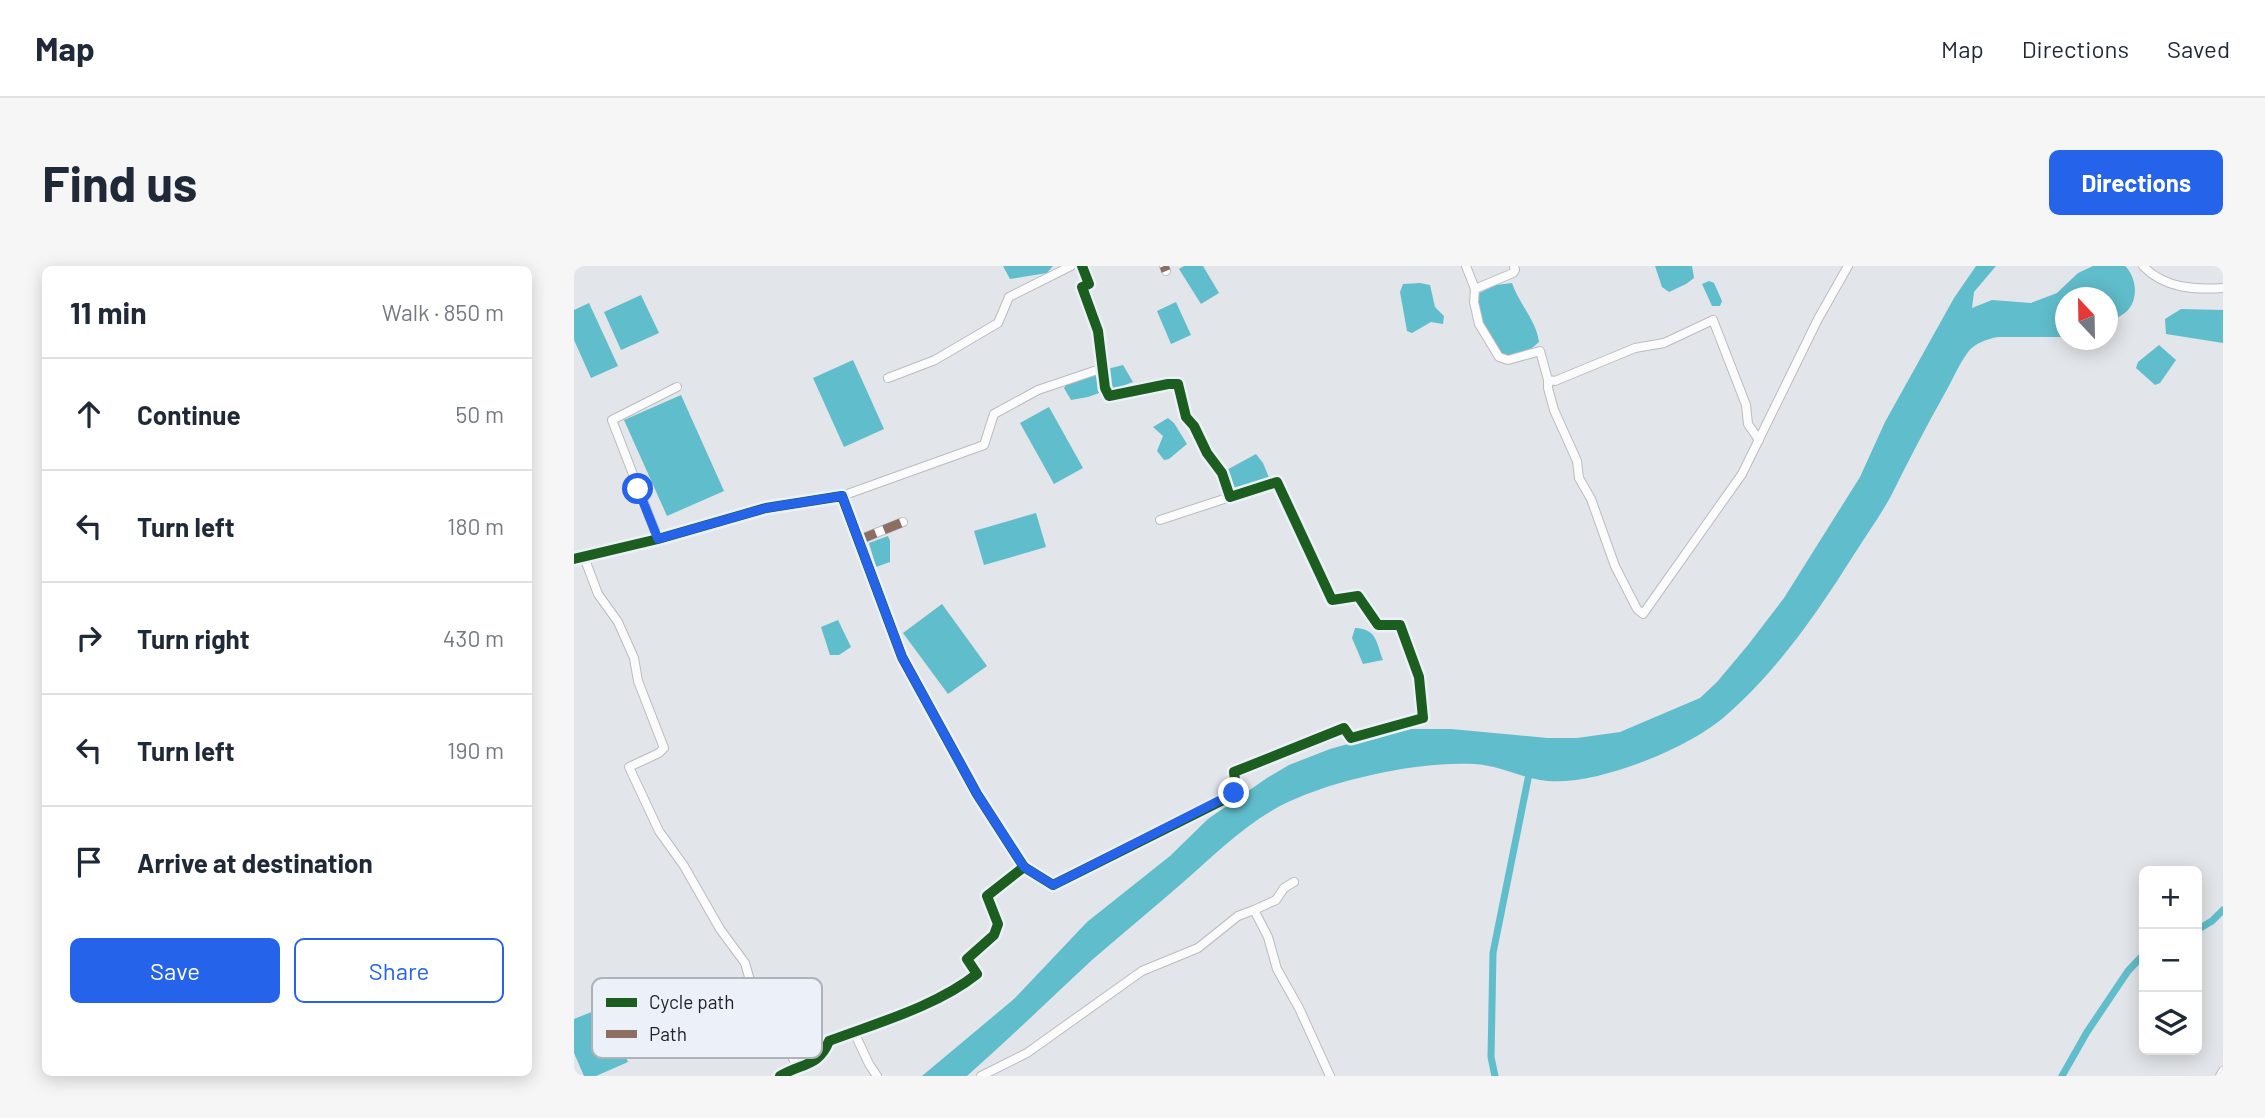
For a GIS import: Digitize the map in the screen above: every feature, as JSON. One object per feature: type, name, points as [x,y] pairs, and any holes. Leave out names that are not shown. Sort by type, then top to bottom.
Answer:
[{"type":"street","points":[[888,378],[960,347],[998,323],[1009,297],[1070,266]]},
{"type":"street","points":[[1082,266],[1089,284],[1082,288],[1098,331],[1105,388],[1110,396],[1178,384],[1186,417],[1222,473],[1230,497]]},
{"type":"street","points":[[1466,266],[1475,289],[1474,302],[1479,324],[1499,357],[1508,360],[1540,351],[1554,410],[1577,461],[1579,478],[1599,517],[1615,566],[1637,609],[1643,614],[1742,474],[1818,319],[1849,266]]},
{"type":"street","points":[[1475,289],[1513,273],[1514,266]]},
{"type":"street","points":[[2143,266],[2150,274],[2170,285],[2223,288]]},
{"type":"street","points":[[1548,380],[1555,381],[1634,348],[1664,343],[1713,320],[1746,405],[1748,424],[1759,440]]},
{"type":"street","points":[[574,559],[658,539],[766,508],[842,496],[984,445],[994,414],[1038,390],[1103,368]]},
{"type":"street","points":[[658,539],[612,420],[677,387]]},
{"type":"street","points":[[842,496],[902,657],[977,794],[1024,867],[1053,885],[1229,797],[1236,788],[1234,772],[1344,729],[1351,738],[1423,718],[1419,677],[1400,625],[1378,625],[1358,596],[1332,600],[1277,482],[1160,520]]},
{"type":"street","points":[[859,540],[903,522]]},
{"type":"street","points":[[584,557],[598,594],[618,622],[634,658],[638,681],[664,748],[659,754],[629,767],[659,831],[684,866],[720,929],[745,963],[749,978]]},
{"type":"street","points":[[822,1054],[830,1041],[904,1013],[961,987],[977,974],[967,959],[994,936],[998,924],[987,896],[1024,867]]},
{"type":"street","points":[[981,1076],[1027,1053],[1142,971],[1198,948],[1238,916],[1276,900],[1283,888],[1294,882]]},
{"type":"street","points":[[1254,910],[1268,937],[1277,969],[1299,1008],[1330,1076]]},
{"type":"street","points":[[855,1032],[877,1076]]},
{"type":"street","points":[[793,1058],[797,1067]]},
{"type":"street","points":[[780,1076],[818,1058]]},
{"type":"street","points":[[2220,1076],[2223,1071]]},
{"type":"water","points":[[1003,266],[1053,266],[1047,273],[1010,279]]},
{"type":"water","points":[[1184,266],[1203,266],[1219,293],[1201,304],[1179,269]]},
{"type":"water","points":[[1655,266],[1692,266],[1694,278],[1669,292],[1662,287]]},
{"type":"water","points":[[1976,266],[1996,266],[1974,292],[1972,308],[1992,300],[2031,303],[2055,294],[2055,337],[1998,337],[1971,349],[1887,503],[1826,598],[1795,641],[1761,681],[1723,718],[1662,754],[1610,773],[1584,779],[1540,780],[1474,764],[1429,765],[1354,779],[1288,802],[1259,819],[1218,851],[1092,960],[967,1076],[922,1076],[1014,999],[1087,922],[1170,856],[1208,819],[1289,765],[1330,749],[1402,729],[1451,729],[1547,738],[1577,738],[1620,732],[1700,698],[1717,682],[1784,598],[1860,477],[1885,422],[1954,298]]},
{"type":"water","points":[[2093,266],[2125,266],[2132,275],[2135,293],[2131,305],[2119,317],[2118,287],[2063,287],[2078,273]]},
{"type":"water","points":[[1709,281],[1714,283],[1722,301],[1720,306],[1712,306],[1702,284]]},
{"type":"water","points":[[1512,283],[1534,326],[1539,342],[1532,348],[1505,358],[1494,347],[1477,311],[1477,294],[1496,285]]},
{"type":"water","points":[[1403,284],[1430,285],[1435,307],[1444,316],[1443,324],[1431,322],[1412,333],[1407,331],[1400,292]]},
{"type":"water","points":[[641,295],[659,333],[621,350],[604,312]]},
{"type":"water","points":[[1176,302],[1191,335],[1171,344],[1157,311]]},
{"type":"water","points":[[589,303],[618,366],[591,378],[574,340],[574,310]]},
{"type":"water","points":[[2181,309],[2223,310],[2223,343],[2166,334],[2165,319]]},
{"type":"water","points":[[2159,345],[2176,360],[2160,383],[2155,385],[2136,368],[2138,362]]},
{"type":"water","points":[[853,360],[884,429],[844,447],[813,378]]},
{"type":"water","points":[[1123,365],[1133,382],[1112,390],[1107,369]]},
{"type":"water","points":[[1097,374],[1102,392],[1071,400],[1064,388],[1068,382]]},
{"type":"water","points":[[681,395],[724,491],[667,516],[624,420]]},
{"type":"water","points":[[1049,407],[1083,468],[1054,484],[1020,423]]},
{"type":"water","points":[[1168,418],[1187,444],[1164,460],[1157,451],[1163,436],[1153,427]]},
{"type":"water","points":[[1256,454],[1270,480],[1233,493],[1223,472]]},
{"type":"water","points":[[1036,513],[1046,547],[984,565],[974,531]]},
{"type":"water","points":[[888,536],[890,562],[876,567],[869,543]]},
{"type":"water","points":[[942,604],[987,666],[948,694],[903,633]]},
{"type":"water","points":[[838,620],[851,647],[839,655],[830,655],[821,627]]},
{"type":"water","points":[[1355,628],[1372,634],[1383,660],[1363,664],[1352,638]]},
{"type":"water","points":[[592,1012],[592,1058],[626,1058],[628,1062],[596,1076],[584,1076],[574,1053],[574,1019]]},
{"type":"waterway","points":[[1495,1076],[1491,1057],[1493,953],[1530,769]]},
{"type":"waterway","points":[[2199,929],[2223,910]]},
{"type":"waterway","points":[[2062,1076],[2087,1032],[2128,971],[2139,959]]},
{"type":"marked path","points":[[1164,266],[1166,271]]},
{"type":"marked path","points":[[859,540],[903,522]]},
{"type":"cycle path","points":[[822,1053],[829,1041],[925,1005],[977,974],[967,959],[994,935],[998,924],[987,896],[1024,867],[1053,885],[1229,797],[1236,788],[1234,772],[1344,728],[1351,738],[1423,718],[1419,677],[1400,625],[1378,625],[1358,596],[1332,600],[1277,482],[1230,497],[1222,473],[1186,417],[1178,384],[1109,396],[1105,388],[1098,331],[1082,287],[1089,284],[1082,266]]},
{"type":"cycle path","points":[[574,559],[658,539],[766,508],[842,496],[902,657],[977,794],[1024,867]]},
{"type":"cycle path","points":[[780,1076],[818,1058]]},
{"type":"route","points":[[638,489],[658,539],[766,508],[842,496],[902,657],[977,794],[1024,867],[1053,885],[1234,793]]}]
